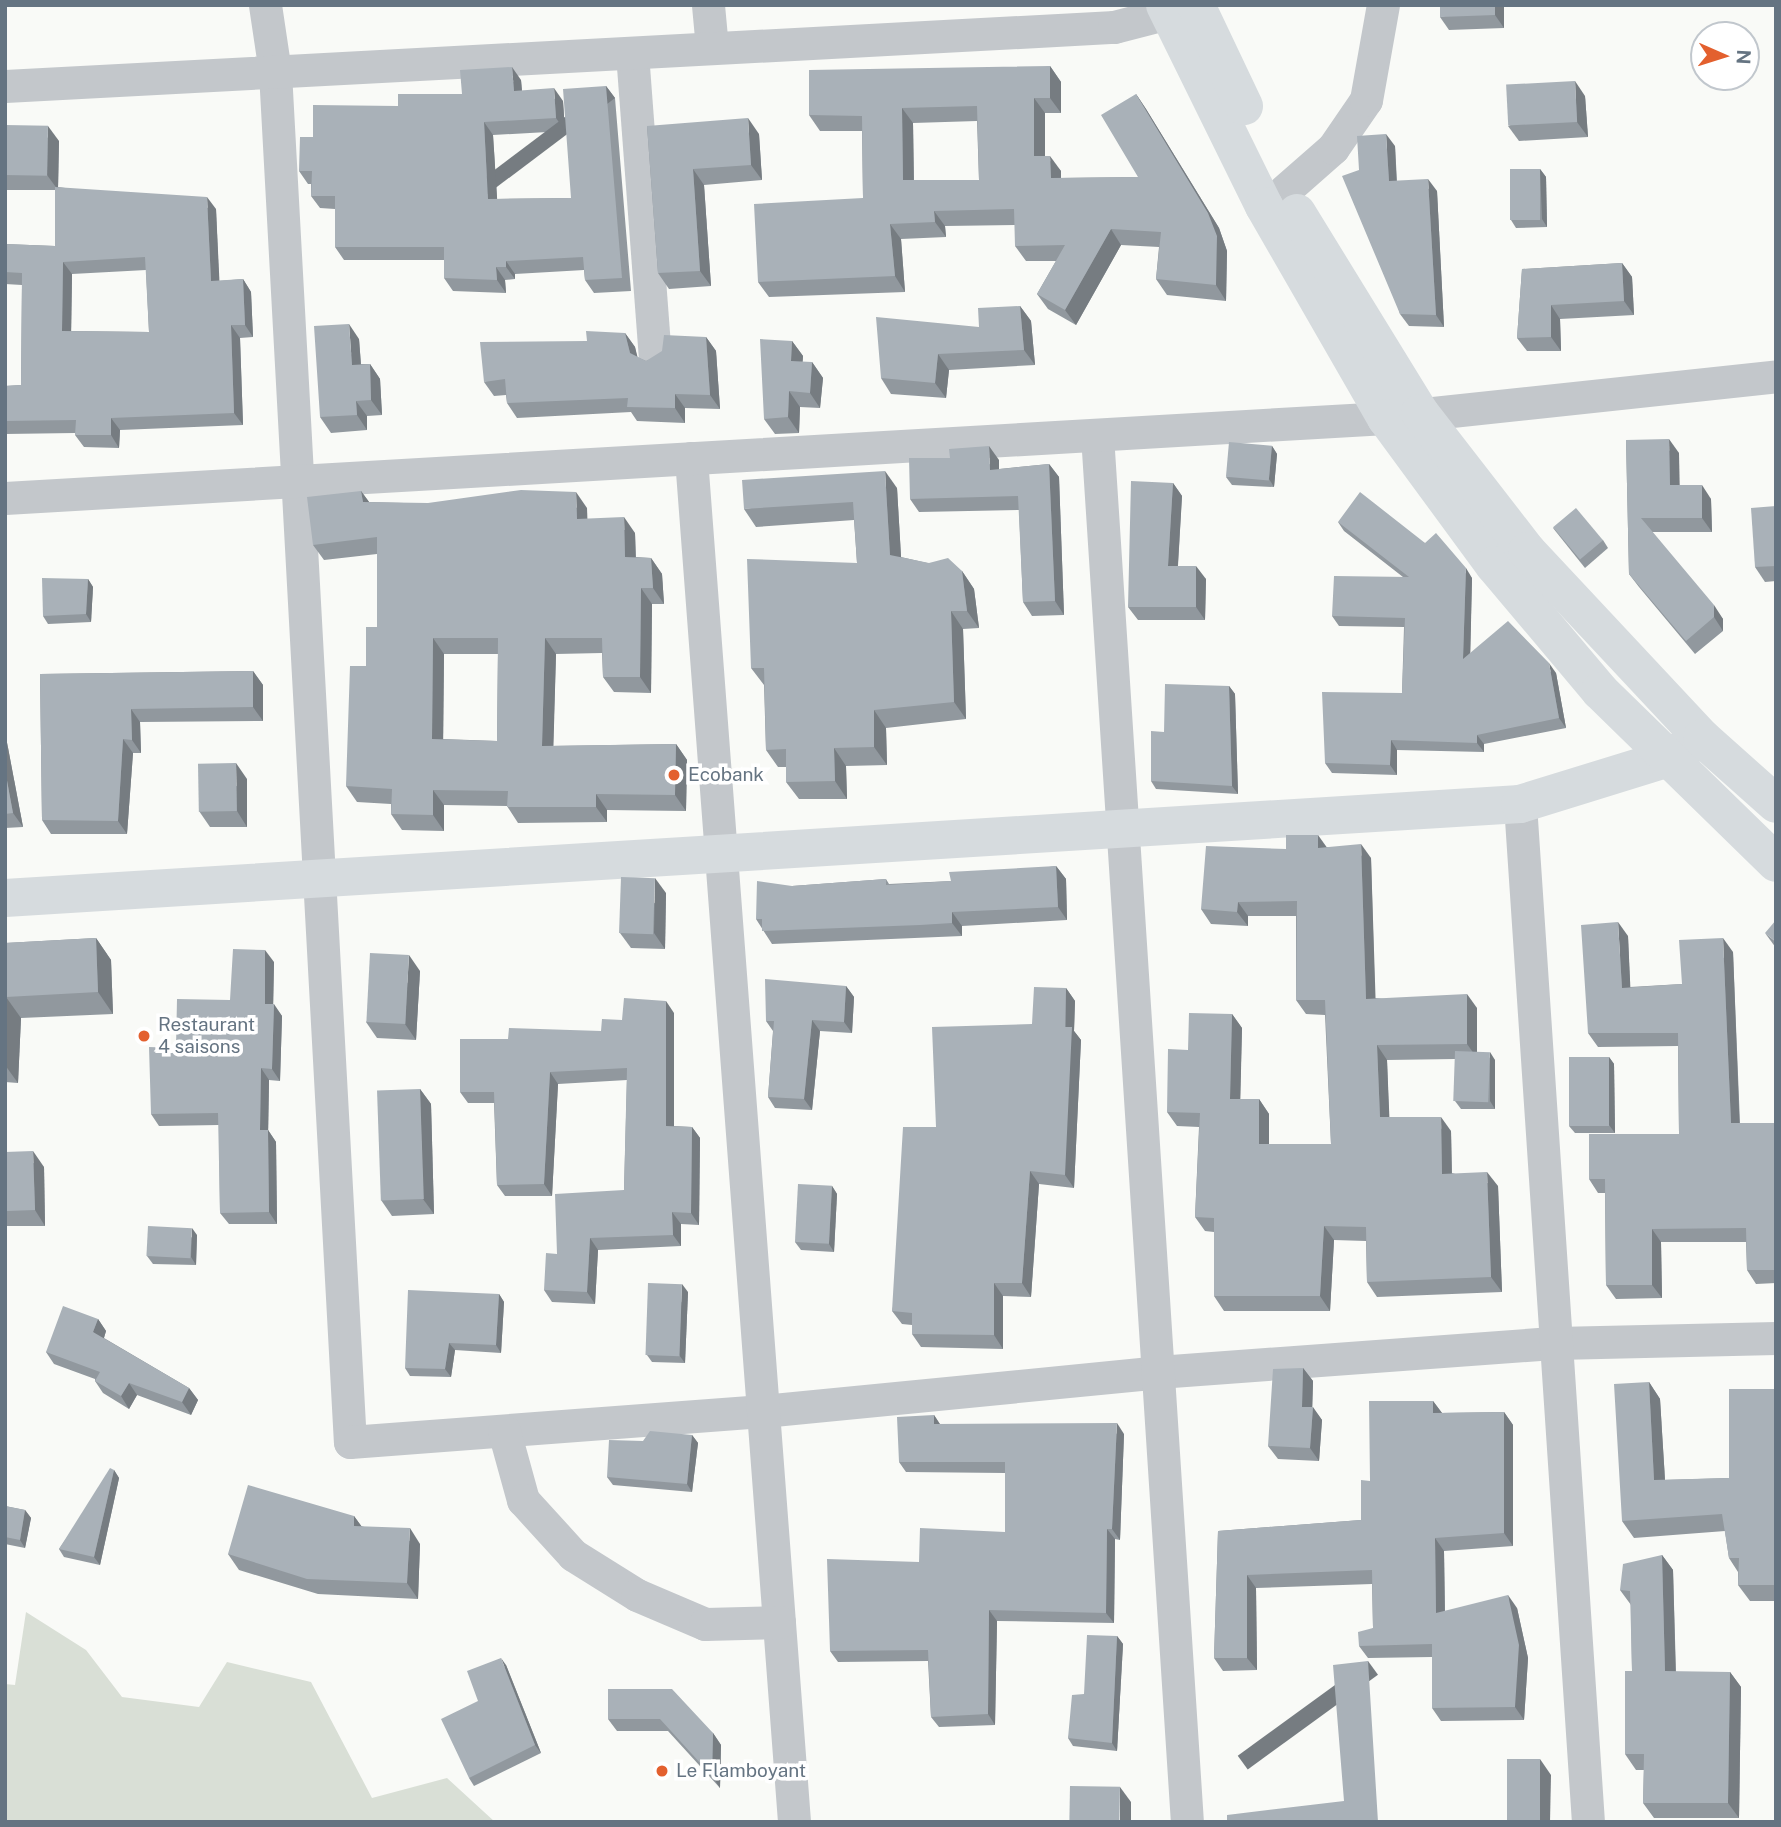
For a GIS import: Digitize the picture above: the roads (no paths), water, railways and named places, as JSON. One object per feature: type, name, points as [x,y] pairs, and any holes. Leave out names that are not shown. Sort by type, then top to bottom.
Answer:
[{"type":"main road","points":[[1176,8],[1284,191],[1403,416],[1702,738],[1776,804]]},
{"type":"main road","points":[[1176,8],[1264,206],[1403,416],[1494,565],[1665,759],[1776,863]]},
{"type":"main road","points":[[5,898],[1520,804],[1665,759],[1702,738]]},
{"type":"street","points":[[265,5],[275,72],[350,1442],[763,1411],[1158,1372],[1556,1343],[1776,1338]]},
{"type":"street","points":[[708,5],[712,48]]},
{"type":"street","points":[[1284,191],[1333,148],[1366,100],[1383,5]]},
{"type":"street","points":[[5,86],[1114,27],[1176,8]]},
{"type":"street","points":[[632,53],[655,356]]},
{"type":"street","points":[[5,498],[1403,416],[1776,376]]},
{"type":"street","points":[[1097,435],[1187,1822]]},
{"type":"street","points":[[691,458],[794,1822]]},
{"type":"street","points":[[1520,804],[1588,1822]]},
{"type":"street","points":[[504,1431],[523,1500],[573,1555],[636,1595],[705,1624],[779,1622]]},
{"type":"place","name":"Ecobank","points":[[674,775]]},
{"type":"place","name":"Restaurant 4 saisons","points":[[144,1036]]},
{"type":"place","name":"Le Flamboyant","points":[[662,1771]]}]
